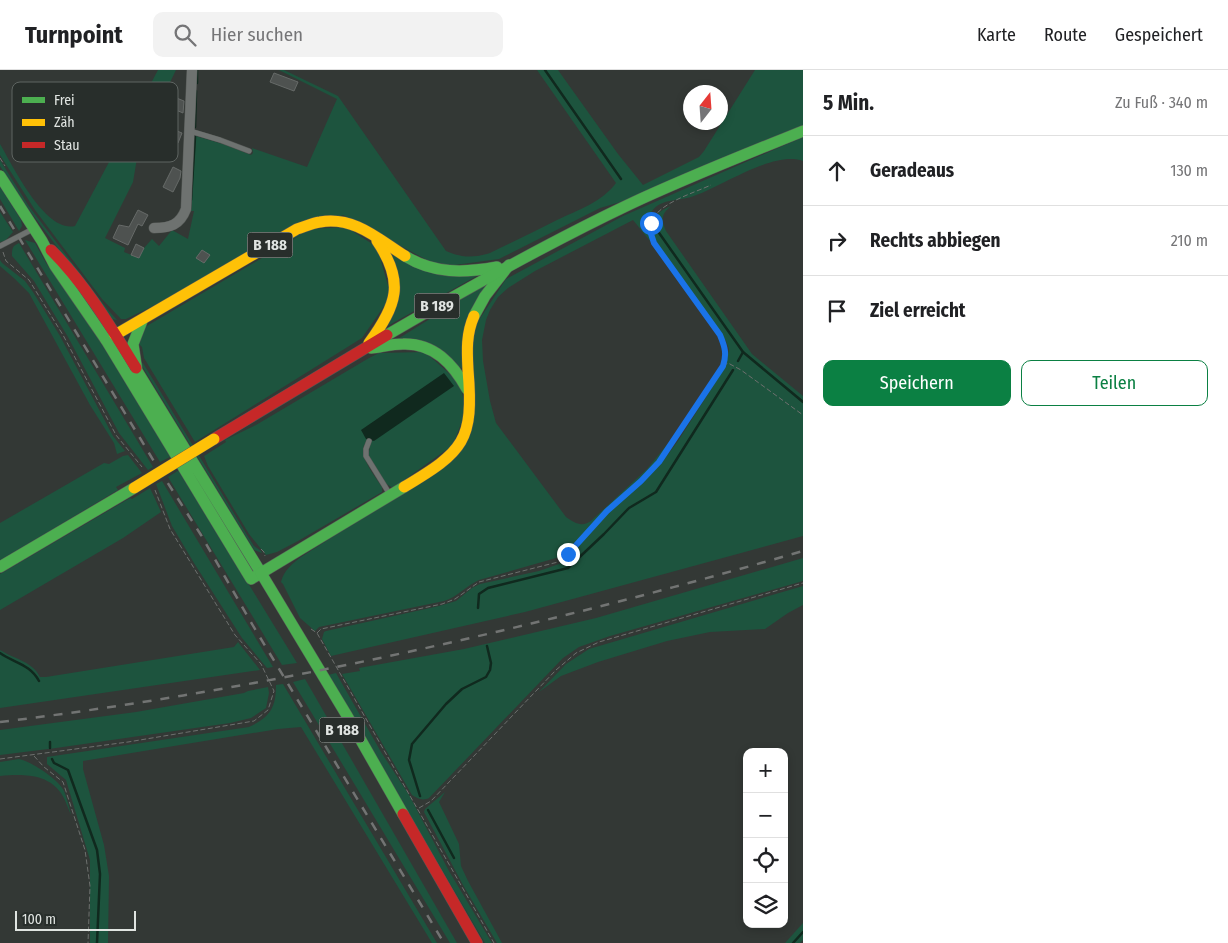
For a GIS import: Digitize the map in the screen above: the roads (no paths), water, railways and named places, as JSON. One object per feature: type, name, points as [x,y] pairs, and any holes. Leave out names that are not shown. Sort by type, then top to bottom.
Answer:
[{"type":"main road","name":"B 189","points":[[365,348],[509,265],[626,206],[803,131]]},
{"type":"main road","points":[[0,176],[42,241],[74,274],[113,336],[142,320]]},
{"type":"main road","name":"B 188","points":[[0,567],[365,348],[387,317],[394,300],[394,271],[390,260],[371,233],[355,224],[338,220],[318,221],[307,224],[142,320],[133,344],[137,370]]},
{"type":"main road","points":[[371,233],[407,257],[436,270],[457,272],[509,265]]},
{"type":"main road","points":[[256,588],[262,573],[443,462],[460,444],[469,426],[471,414],[466,351],[471,323],[479,304],[509,265]]},
{"type":"main road","name":"B 188","points":[[113,336],[137,370],[262,573],[365,745],[477,943]]},
{"type":"main road","name":"B 188","points":[[113,336],[256,588],[337,721],[386,808]]},
{"type":"main road","name":"B 188","points":[[365,348],[406,344],[426,348],[446,359],[454,367],[470,394]]},
{"type":"main road","points":[[280,604],[277,584],[282,571],[292,555]]},
{"type":"street","points":[[154,228],[164,228],[176,224],[186,209],[192,70]]},
{"type":"lane","points":[[190,131],[220,140],[249,152]]},
{"type":"lane","points":[[1,246],[34,229]]},
{"type":"lane","points":[[369,441],[366,456],[390,496]]},
{"type":"waterway","points":[[197,70],[197,83]]},
{"type":"waterway","points":[[545,70],[621,179]]},
{"type":"waterway","points":[[195,127],[196,91]]},
{"type":"waterway","points":[[191,200],[195,137]]},
{"type":"waterway","points":[[657,230],[743,352],[803,402]]},
{"type":"waterway","points":[[738,361],[743,352]]},
{"type":"waterway","points":[[478,608],[479,594],[488,588],[568,568],[629,508],[656,492],[733,370]]},
{"type":"waterway","points":[[420,796],[409,760],[412,744],[446,704],[462,689],[486,677],[491,663],[487,646]]},
{"type":"waterway","points":[[0,653],[26,667],[39,681]]},
{"type":"waterway","points":[[50,742],[50,748]]},
{"type":"waterway","points":[[52,759],[54,763],[68,770],[97,850],[100,874],[97,943]]},
{"type":"waterway","points":[[428,810],[454,858]]},
{"type":"waterway","points":[[793,943],[803,932]]},
{"type":"railway","points":[[0,206],[155,463],[201,535],[252,624],[444,943]]},
{"type":"railway","points":[[0,722],[203,692],[405,653],[605,605],[803,551]]}]
